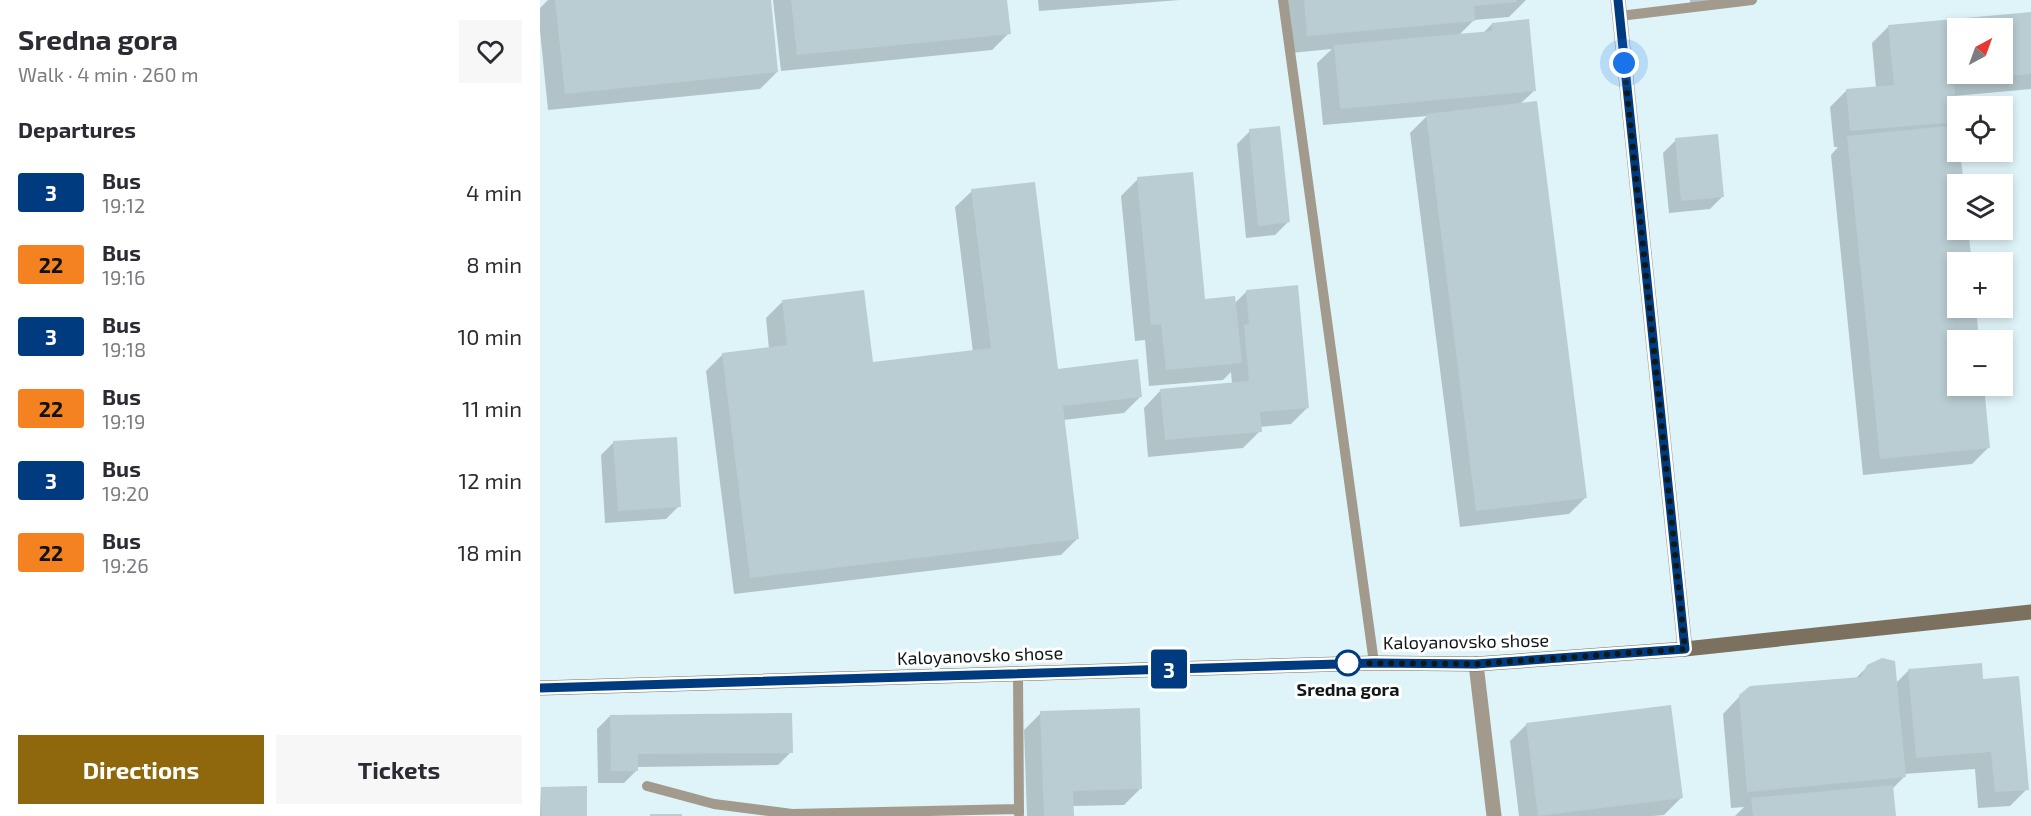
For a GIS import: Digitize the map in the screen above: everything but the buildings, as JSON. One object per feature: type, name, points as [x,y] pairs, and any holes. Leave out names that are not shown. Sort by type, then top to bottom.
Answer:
[{"type":"street","points":[[1618,0],[1685,649]]},
{"type":"street","name":"Kaloyanovsko shose","points":[[540,688],[1374,663],[1476,664],[1685,649],[2031,612]]},
{"type":"street","points":[[1476,664],[1494,816]]},
{"type":"lane","points":[[1283,0],[1374,663]]},
{"type":"lane","points":[[1620,16],[1752,0]]},
{"type":"lane","points":[[647,786],[714,804],[792,814],[1019,813],[1018,673]]},
{"type":"lane","points":[[714,804],[714,816]]},
{"type":"bus line","name":"3","points":[[540,688],[1374,663],[1476,664],[1685,649],[1618,0]]},
{"type":"place","name":"Sredna gora","points":[[1348,663]]},
{"type":"route","points":[[1348,663],[1476,664],[1685,649],[1624,63]]}]
